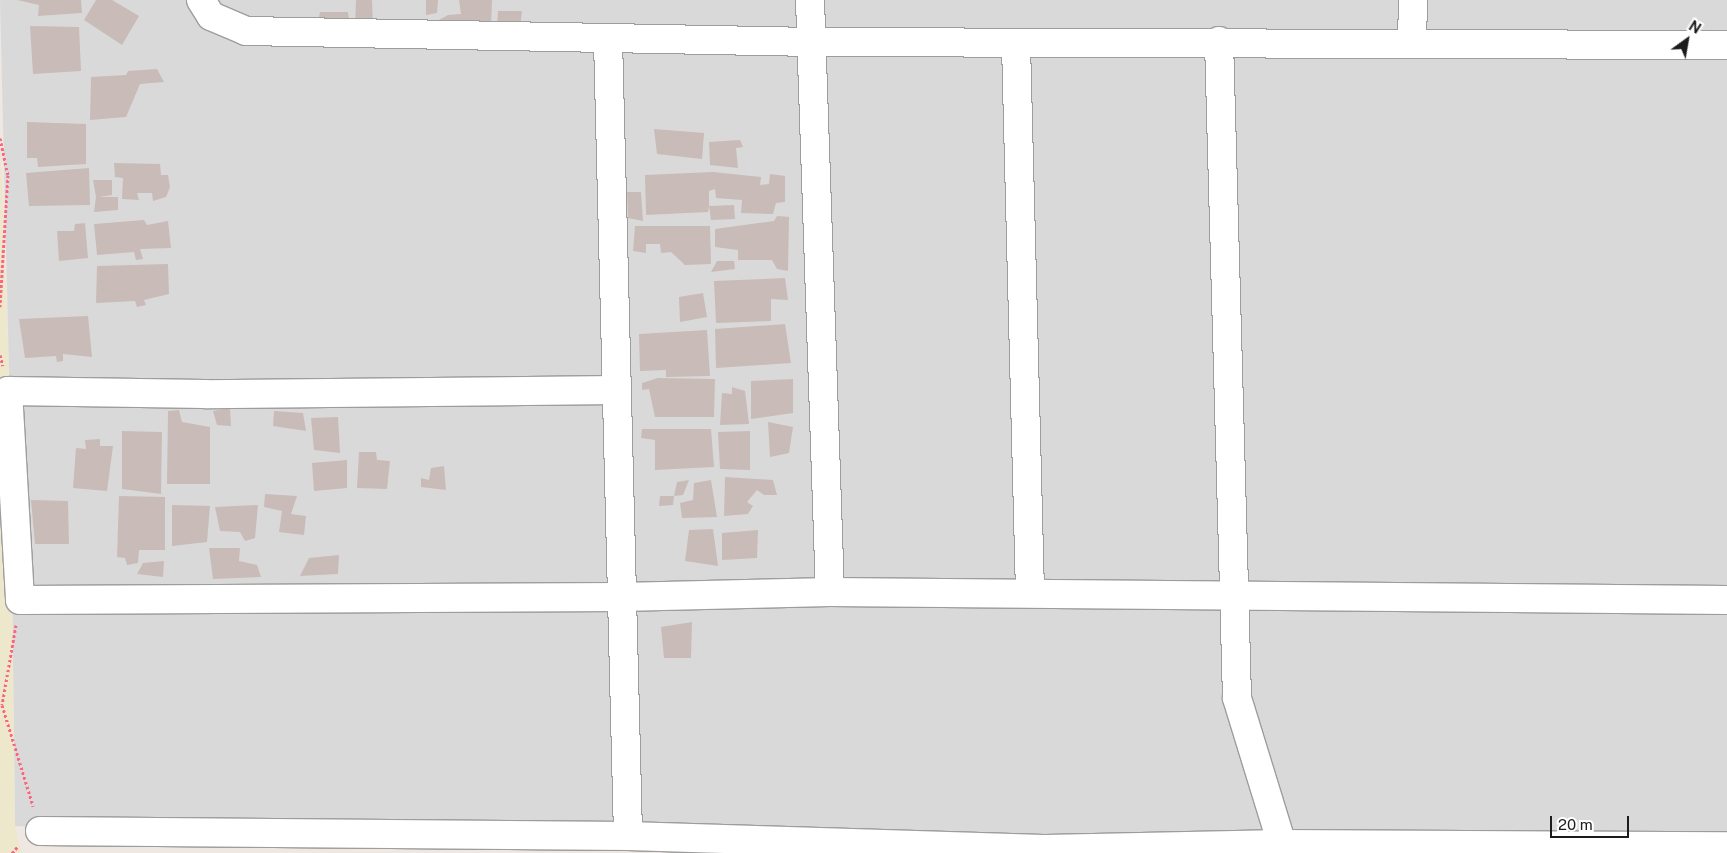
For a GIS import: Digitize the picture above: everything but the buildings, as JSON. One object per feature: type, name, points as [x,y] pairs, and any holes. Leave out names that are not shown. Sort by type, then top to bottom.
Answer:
[{"type":"street","points":[[201,0],[211,16],[246,31],[608,39],[1016,44],[1219,41],[1727,45]]},
{"type":"street","points":[[810,0],[830,592]]},
{"type":"street","points":[[1412,0],[1412,43]]},
{"type":"street","points":[[608,39],[628,836]]},
{"type":"street","points":[[1219,41],[1232,597],[1238,707],[1282,844]]},
{"type":"street","points":[[1016,44],[1030,593]]},
{"type":"street","points":[[617,390],[205,394],[8,391],[20,600],[621,597],[830,592],[1727,600]]},
{"type":"street","points":[[40,831],[628,836],[848,848],[1044,851],[1282,844],[1410,850],[1646,849],[1727,846]]},
{"type":"path","points":[[0,138],[8,175],[0,307]]},
{"type":"path","points":[[20,600],[1,705],[40,831]]},
{"type":"shaded area","points":[[0,0],[1727,0],[1727,853],[848,852],[15,826],[10,412]]},
{"type":"shaded area","points":[[0,128],[10,412],[15,826],[21,853],[0,853]]}]
